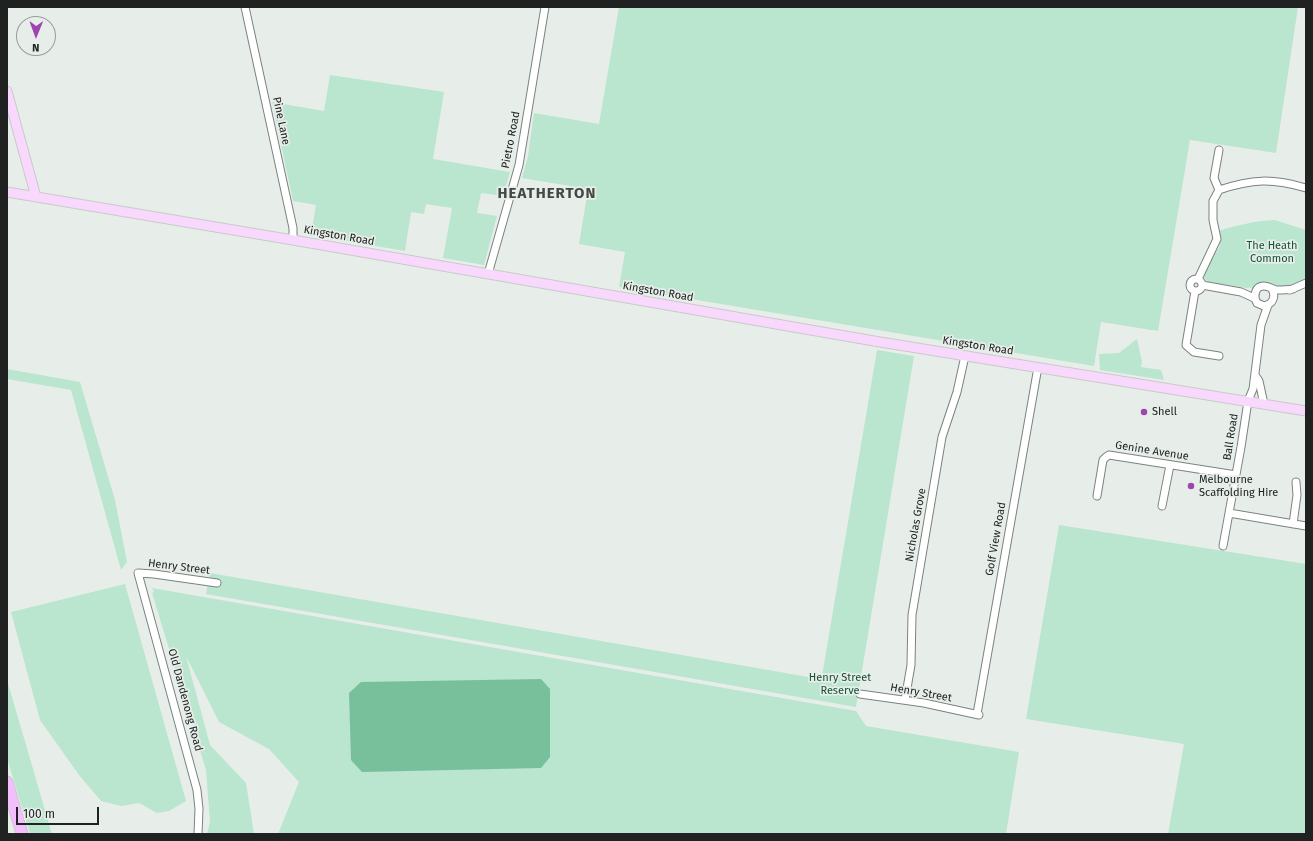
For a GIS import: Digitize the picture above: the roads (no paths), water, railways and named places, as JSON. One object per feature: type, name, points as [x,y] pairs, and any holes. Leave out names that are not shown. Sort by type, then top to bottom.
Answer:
[{"type":"highway","points":[[7,782],[22,834]]},
{"type":"main road","points":[[7,91],[36,197]]},
{"type":"main road","name":"Kingston Road","points":[[7,192],[965,356],[1306,411]]},
{"type":"street","name":"Pine Lane","points":[[245,7],[293,228],[293,240]]},
{"type":"street","name":"Pietro Road","points":[[488,274],[520,161],[545,7]]},
{"type":"street","points":[[1195,291],[1200,290],[1200,282],[1217,239],[1213,220],[1213,201],[1218,190],[1214,178],[1219,150]]},
{"type":"street","points":[[1218,190],[1238,184],[1260,180],[1284,182],[1306,188]]},
{"type":"street","points":[[1195,291],[1190,287],[1190,282],[1193,279],[1241,292],[1255,294]]},
{"type":"street","points":[[1261,325],[1268,305],[1274,299],[1279,295],[1306,283]]},
{"type":"street","points":[[1255,294],[1263,286],[1267,286],[1274,292],[1274,299]]},
{"type":"street","points":[[1272,290],[1293,289]]},
{"type":"street","points":[[1195,291],[1186,345],[1194,352],[1219,356]]},
{"type":"street","points":[[1255,294],[1257,303],[1260,305],[1261,325]]},
{"type":"street","points":[[1260,305],[1268,305]]},
{"type":"street","name":"Ball Road","points":[[1223,546],[1248,401],[1253,389],[1261,325]]},
{"type":"street","name":"Nicholas Grove","points":[[905,700],[911,664],[912,615],[942,437],[957,392],[965,356]]},
{"type":"street","name":"Golf View Road","points":[[978,714],[1038,368]]},
{"type":"street","points":[[1255,375],[1259,381],[1264,404]]},
{"type":"street","name":"Genine Avenue","points":[[1097,496],[1103,462],[1106,456],[1236,475]]},
{"type":"street","points":[[1162,506],[1170,465]]},
{"type":"street","points":[[1293,524],[1298,495],[1296,482]]},
{"type":"street","points":[[1229,513],[1306,526]]},
{"type":"street","name":"Henry Street","points":[[138,573],[152,573],[217,583]]},
{"type":"street","name":"Old Dandenong Road","points":[[138,573],[197,790],[200,809],[198,834]]},
{"type":"street","name":"Henry Street","points":[[860,694],[905,700],[978,714]]},
{"type":"place","name":"Shell","points":[[1144,412]]},
{"type":"place","name":"Melbourne Scaffolding Hire","points":[[1191,486]]},
{"type":"district","name":"HEATHERTON","points":[[547,194]]},
{"type":"park label","name":"The Heath Common","points":[[1272,252]]},
{"type":"park label","name":"Henry Street Reserve","points":[[840,684]]}]
